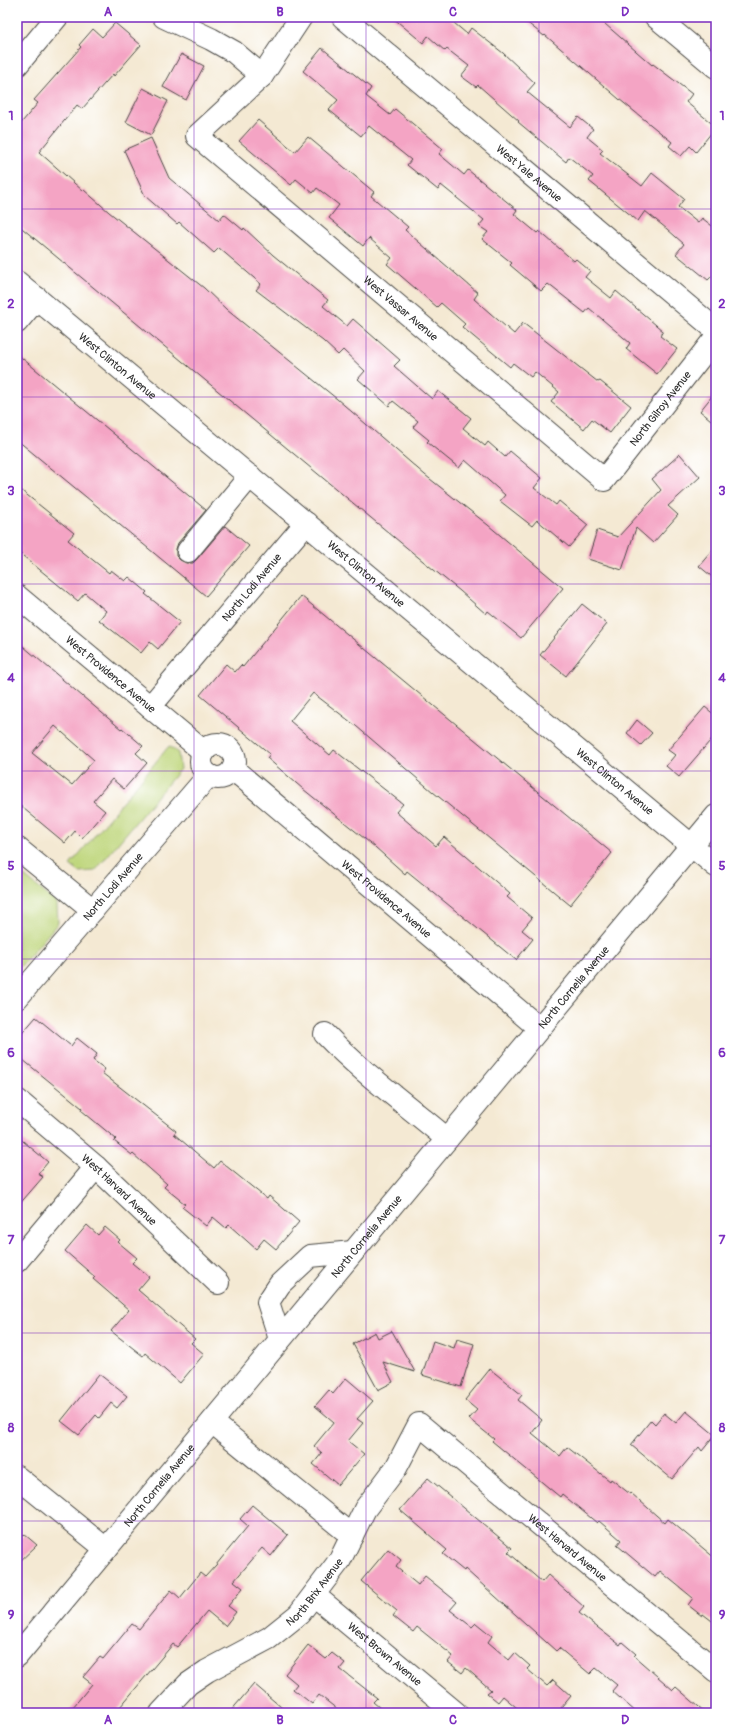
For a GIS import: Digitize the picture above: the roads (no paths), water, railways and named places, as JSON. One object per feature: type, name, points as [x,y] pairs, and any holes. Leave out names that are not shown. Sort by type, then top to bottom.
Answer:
[{"type":"street","points":[[17,65],[57,17]]},
{"type":"street","points":[[164,17],[211,39],[228,49],[262,76],[301,17]]},
{"type":"street","name":"West Yale Avenue","points":[[343,17],[716,330]]},
{"type":"street","points":[[656,17],[716,67]]},
{"type":"street","name":"West Vassar Avenue","points":[[262,76],[197,136],[604,480]]},
{"type":"street","name":"West Clinton Avenue","points":[[17,282],[716,866]]},
{"type":"street","points":[[17,322],[37,298]]},
{"type":"street","name":"North Gilroy Avenue","points":[[604,480],[716,337]]},
{"type":"street","points":[[188,552],[250,476]]},
{"type":"street","name":"North Lodi Avenue","points":[[150,707],[306,523]]},
{"type":"street","name":"West Providence Avenue","points":[[17,596],[204,752]]},
{"type":"street","points":[[219,744],[229,748],[235,758],[233,769],[229,773],[219,777],[209,775],[205,771],[202,761],[204,752],[213,745],[219,744]]},
{"type":"street","name":"West Providence Avenue","points":[[233,769],[539,1028]]},
{"type":"street","name":"North Lodi Avenue","points":[[17,998],[209,775]]},
{"type":"street","name":"North Cornelia Avenue","points":[[17,1656],[716,816]]},
{"type":"street","points":[[17,848],[93,910]]},
{"type":"street","points":[[324,1034],[370,1075],[448,1138]]},
{"type":"street","name":"West Harvard Avenue","points":[[17,1100],[96,1167],[218,1282]]},
{"type":"street","points":[[17,1260],[96,1167]]},
{"type":"street","points":[[280,1340],[268,1302],[280,1284],[310,1256],[353,1252]]},
{"type":"street","points":[[212,1422],[352,1536]]},
{"type":"street","name":"West Harvard Avenue","points":[[419,1424],[716,1671]]},
{"type":"street","name":"North Brix Avenue","points":[[161,1713],[188,1684],[207,1671],[269,1638],[299,1614],[340,1560],[365,1509],[396,1468],[419,1424]]},
{"type":"street","points":[[17,1476],[106,1549]]},
{"type":"street","name":"West Brown Avenue","points":[[314,1595],[456,1713]]}]
